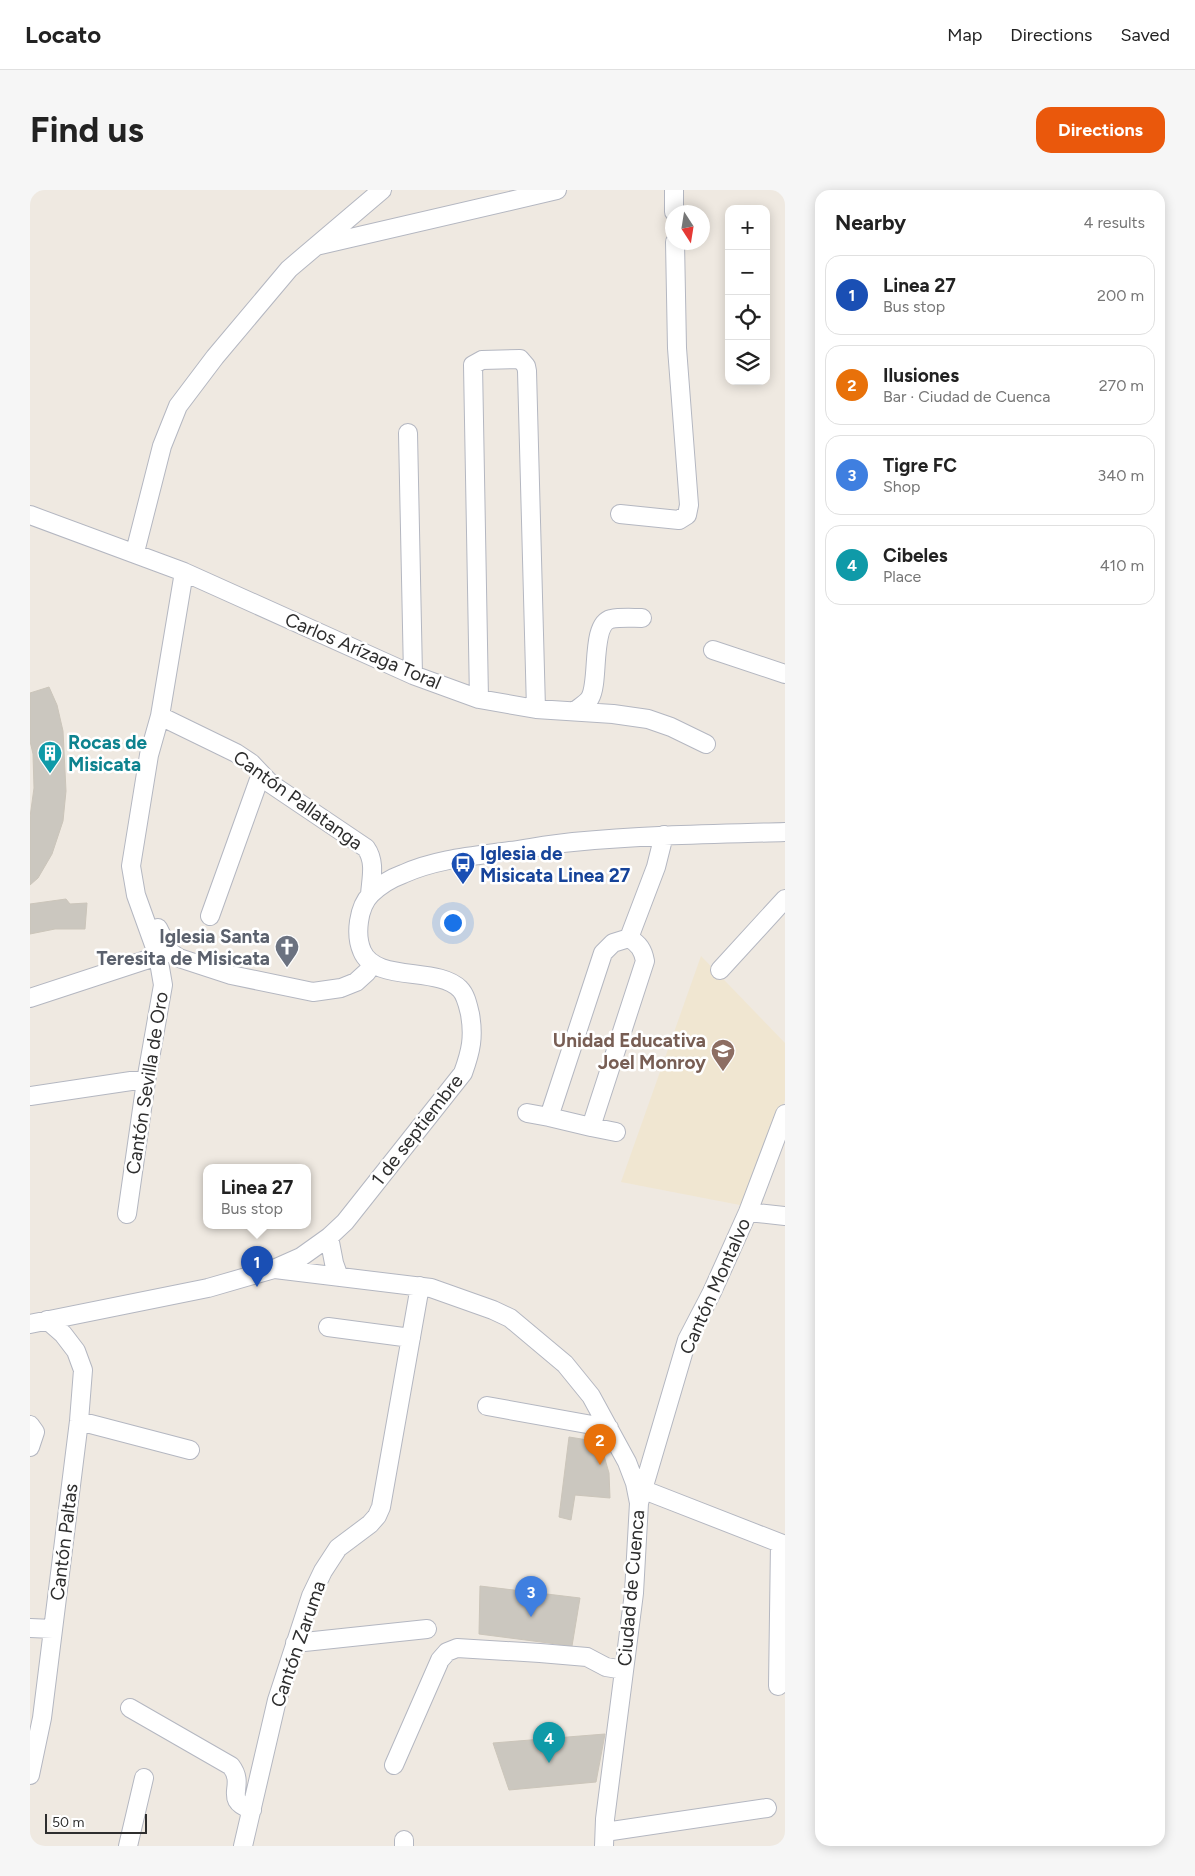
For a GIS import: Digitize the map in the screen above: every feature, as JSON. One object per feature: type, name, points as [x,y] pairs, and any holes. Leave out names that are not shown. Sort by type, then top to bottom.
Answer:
[{"type":"street","points":[[135,552],[162,446],[178,406],[215,357],[289,269],[382,190]]},
{"type":"street","points":[[313,247],[557,190]]},
{"type":"street","points":[[674,190],[674,205]]},
{"type":"street","points":[[620,514],[679,520],[687,515],[689,504],[677,348],[675,250]]},
{"type":"street","points":[[479,699],[473,365],[482,360],[520,359],[526,366],[527,371],[536,709]]},
{"type":"street","points":[[408,433],[412,675]]},
{"type":"street","name":"Carlos Arízaga Toral","points":[[30,515],[135,552],[184,572],[412,675],[479,699],[536,709],[613,714],[648,719],[671,727],[706,744]]},
{"type":"street","name":"Cantón Sevilla de Oro","points":[[127,1214],[146,1080],[163,985],[158,956],[136,896],[131,866],[149,755],[160,716],[184,572]]},
{"type":"street","points":[[576,711],[590,698],[594,688],[598,638],[602,625],[610,619],[642,618]]},
{"type":"street","points":[[712,650],[785,674]]},
{"type":"street","name":"Cantón Pallatanga","points":[[160,716],[251,763],[271,784],[366,848],[371,855],[372,865],[370,895]]},
{"type":"street","points":[[210,916],[260,774]]},
{"type":"street","points":[[136,896],[142,898],[146,904],[170,952],[179,958],[231,975],[313,992],[340,988],[356,982],[367,972],[372,964],[362,952],[358,937],[359,919],[370,895],[402,874],[434,863],[572,842],[664,835],[785,832]]},
{"type":"street","points":[[628,938],[656,867],[664,835]]},
{"type":"street","points":[[720,970],[785,899]]},
{"type":"street","points":[[548,1117],[603,953],[613,943],[628,938],[637,943],[643,951],[645,961],[591,1126]]},
{"type":"street","points":[[30,998],[158,956]]},
{"type":"street","name":"1 de septiembre","points":[[39,1322],[208,1288],[274,1269],[301,1258],[346,1222],[463,1072],[472,1040],[468,1003],[461,990],[448,981],[372,964]]},
{"type":"street","points":[[30,1096],[146,1080]]},
{"type":"street","points":[[527,1114],[616,1132]]},
{"type":"street","name":"Cantón Montalvo","points":[[642,1497],[687,1340],[712,1292],[748,1212],[785,1114]]},
{"type":"street","points":[[748,1212],[785,1216]]},
{"type":"street","points":[[329,1237],[339,1277]]},
{"type":"street","name":"Ciudad de Cuenca","points":[[274,1269],[431,1288],[493,1310],[510,1318],[565,1364],[591,1396],[627,1462],[642,1497],[634,1593],[604,1839]]},
{"type":"street","name":"Cantón Zaruma","points":[[243,1846],[277,1700],[310,1596],[338,1548],[370,1524],[377,1516],[381,1507],[420,1286]]},
{"type":"street","name":"Cantón Paltas","points":[[30,1775],[42,1718],[79,1421],[83,1370],[76,1351],[63,1334],[39,1322]]},
{"type":"street","points":[[328,1327],[411,1338]]},
{"type":"street","points":[[487,1406],[609,1428]]},
{"type":"street","points":[[79,1421],[190,1450]]},
{"type":"street","points":[[30,1425],[35,1432],[30,1447]]},
{"type":"street","points":[[642,1497],[779,1542],[774,1683]]},
{"type":"street","points":[[30,1628],[53,1629]]},
{"type":"street","points":[[295,1643],[427,1629]]},
{"type":"street","points":[[394,1765],[440,1660],[447,1652],[457,1648],[578,1656],[587,1657],[606,1667],[624,1670]]},
{"type":"street","points":[[130,1708],[232,1766],[238,1778],[235,1795],[238,1803],[240,1806],[252,1810]]},
{"type":"street","points":[[128,1846],[144,1778]]},
{"type":"street","points":[[604,1839],[767,1808]]},
{"type":"shaded area","name":"Unidad Educativa Joel Monroy","points":[[701,956],[785,1043],[785,1100],[745,1206],[621,1182]]},
{"type":"building","name":"Rocas de Misicata","points":[[49,687],[57,705],[63,731],[66,791],[63,821],[52,854],[38,878],[30,885],[30,817],[34,788],[33,754],[30,741],[30,693]]},
{"type":"building","points":[[66,899],[70,904],[87,903],[85,929],[55,929],[30,934],[30,904]]},
{"type":"building","points":[[569,1437],[600,1442],[609,1473],[610,1498],[575,1495],[571,1520],[559,1517]]},
{"type":"building","points":[[480,1586],[580,1598],[572,1646],[479,1634]]},
{"type":"building","points":[[605,1734],[596,1782],[509,1790],[493,1743]]},
{"type":"place","name":"Rocas de Misicata","points":[[50,774]]},
{"type":"place","name":"Iglesia de Misicata Linea 27","points":[[463,885]]},
{"type":"place","name":"Iglesia Santa Teresita de Misicata","points":[[287,968]]},
{"type":"place","name":"Unidad Educativa Joel Monroy","points":[[723,1072]]},
{"type":"place","name":"Linea 27","points":[[257,1287]]},
{"type":"place","name":"Ilusiones","points":[[600,1465]]},
{"type":"place","name":"Tigre FC","points":[[531,1617]]},
{"type":"place","name":"Cibeles","points":[[549,1763]]}]
